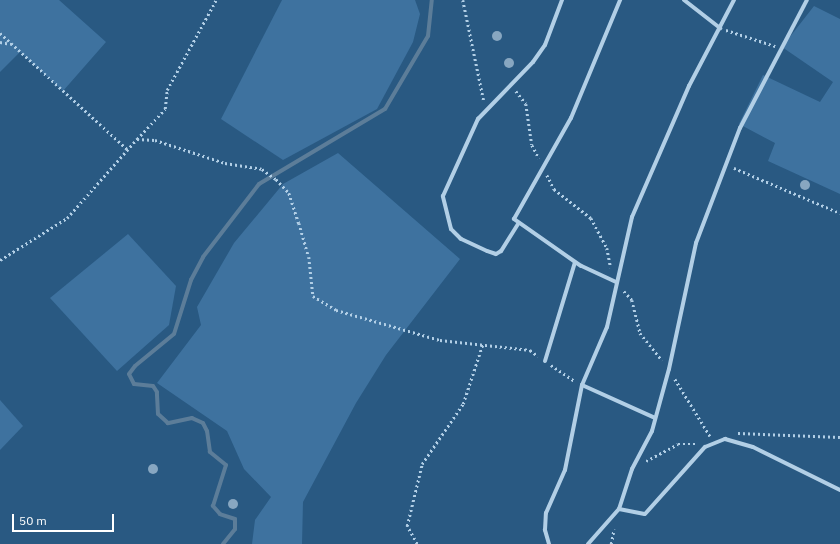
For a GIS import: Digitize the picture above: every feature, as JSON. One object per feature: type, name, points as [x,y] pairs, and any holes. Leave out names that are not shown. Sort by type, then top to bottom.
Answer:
[{"type":"street","points":[[518,224],[496,254],[462,239],[451,229],[443,196],[486,110],[510,88],[545,45],[562,0]]},
{"type":"street","points":[[616,282],[576,262],[518,224],[515,215],[544,168],[571,118],[620,0]]},
{"type":"street","points":[[684,0],[720,28]]},
{"type":"street","points":[[549,544],[545,530],[546,513],[565,470],[582,385],[606,327],[632,217],[660,147],[734,0]]},
{"type":"street","points":[[588,544],[618,509],[655,418],[669,369],[696,243],[740,128],[807,0]]},
{"type":"street","points":[[545,360],[576,262]]},
{"type":"street","points":[[582,385],[655,418]]},
{"type":"street","points":[[618,509],[644,514],[705,448],[725,440],[753,448],[840,490]]},
{"type":"path","points":[[0,260],[67,218],[165,109],[167,90],[216,0]]},
{"type":"path","points":[[463,0],[486,110]]},
{"type":"path","points":[[720,28],[781,48]]},
{"type":"path","points":[[0,33],[128,149]]},
{"type":"path","points":[[0,42],[12,44]]},
{"type":"path","points":[[510,88],[526,104],[532,145],[554,189],[591,218],[607,248],[616,282],[632,300],[640,333],[669,369],[714,444]]},
{"type":"path","points":[[137,139],[156,140],[225,163],[262,169],[276,178],[289,193],[299,223],[309,257],[313,296],[336,310],[440,340],[483,343],[530,350],[582,385]]},
{"type":"path","points":[[726,165],[840,213]]},
{"type":"path","points":[[417,544],[407,526],[422,464],[463,404],[483,343]]},
{"type":"shaded area","points":[[0,0],[59,0],[106,42],[63,91],[20,52],[0,72]]},
{"type":"shaded area","points":[[282,0],[415,0],[420,14],[413,42],[377,109],[283,160],[221,119]]},
{"type":"shaded area","points":[[814,6],[840,19],[840,194],[768,161],[775,143],[739,124],[763,75],[820,102],[833,82],[782,47]]},
{"type":"shaded area","points":[[338,153],[460,259],[386,355],[356,403],[303,502],[302,544],[252,544],[255,520],[271,497],[244,469],[227,431],[157,383],[201,325],[197,307],[234,243],[283,184]]},
{"type":"shaded area","points":[[128,234],[176,286],[169,325],[117,371],[50,298]]},
{"type":"shaded area","points":[[0,400],[23,426],[0,450]]},
{"type":"waterway","points":[[223,544],[235,529],[235,519],[220,514],[213,506],[226,465],[210,452],[207,431],[203,423],[192,418],[168,423],[158,414],[157,392],[153,386],[134,384],[129,374],[135,366],[174,334],[191,280],[203,257],[259,184],[385,109],[428,36],[432,0]]}]
